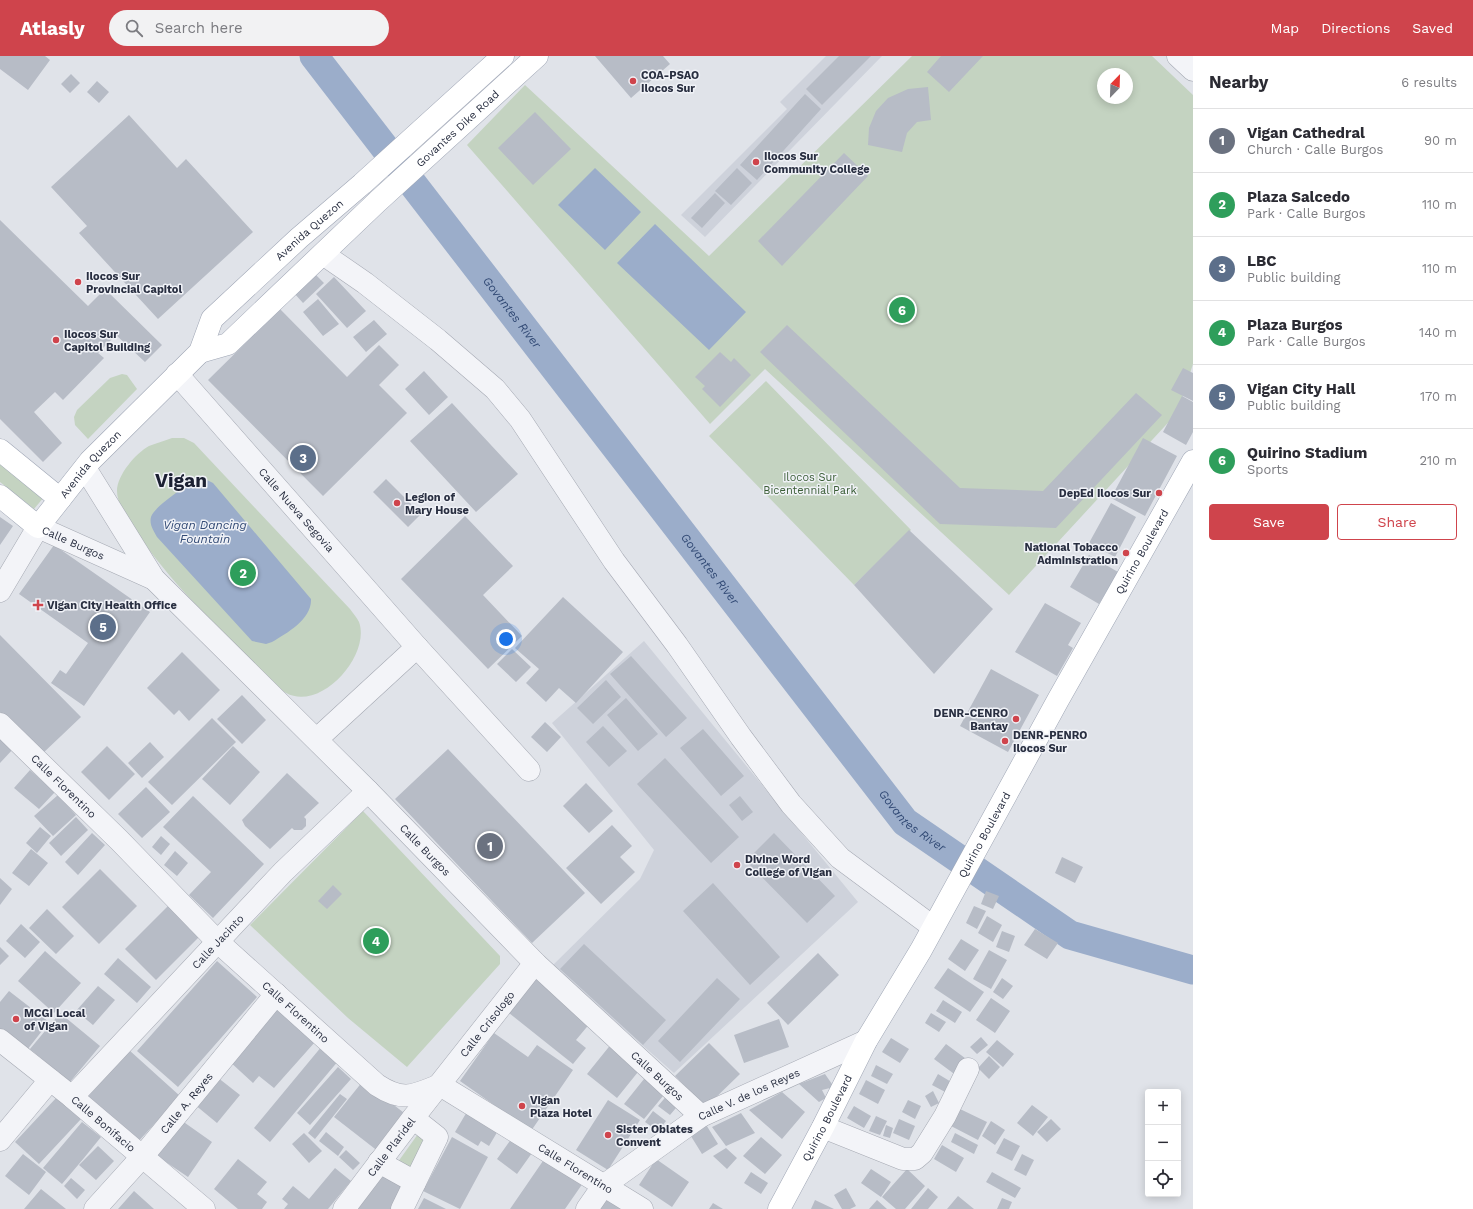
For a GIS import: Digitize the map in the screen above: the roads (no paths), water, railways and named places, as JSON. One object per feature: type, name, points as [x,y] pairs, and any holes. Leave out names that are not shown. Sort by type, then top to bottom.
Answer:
[{"type":"main road","name":"Govantes Dike Road","points":[[358,188],[503,56]]},
{"type":"main road","name":"Govantes Dike Road","points":[[373,206],[536,56]]},
{"type":"main road","points":[[433,120],[448,137]]},
{"type":"main road","points":[[358,188],[373,206]]},
{"type":"main road","name":"Avenida Quezon","points":[[38,527],[85,468],[200,352],[212,319],[299,238],[358,188]]},
{"type":"main road","name":"Avenida Quezon","points":[[200,352],[228,344],[373,206]]},
{"type":"main road","points":[[0,450],[60,500]]},
{"type":"main road","name":"Quirino Boulevard","points":[[779,1209],[823,1127],[866,1041],[946,906],[1058,700],[1193,461]]},
{"type":"main road","name":"Calle Burgos","points":[[0,496],[38,527]]},
{"type":"street","points":[[1178,56],[1193,70]]},
{"type":"street","points":[[323,254],[371,287],[438,340],[495,389],[520,419],[614,561],[677,645],[741,737],[791,804],[840,858],[933,927]]},
{"type":"street","name":"Calle Nueva Segovia","points":[[177,374],[417,647],[529,770]]},
{"type":"street","name":"Calle Burgos","points":[[85,468],[154,579],[317,739],[535,963],[701,1116]]},
{"type":"street","name":"Calle Burgos","points":[[38,527],[154,579]]},
{"type":"street","name":"Avenida Quezon","points":[[0,591],[38,527]]},
{"type":"street","points":[[317,739],[417,647]]},
{"type":"street","name":"Calle Florentino","points":[[0,724],[119,840],[218,942],[377,1085],[392,1095],[416,1095],[440,1085],[642,1209]]},
{"type":"street","name":"Calle Jacinto","points":[[72,1097],[283,872],[368,791]]},
{"type":"street","name":"Calle Crisologo","points":[[440,1085],[535,963]]},
{"type":"street","name":"Calle A. Reyes","points":[[94,1209],[142,1157],[276,994]]},
{"type":"street","name":"Calle Bonifacio","points":[[0,1040],[72,1097],[204,1209]]},
{"type":"street","name":"Calle V. de los Reyes","points":[[587,1209],[603,1186],[701,1116],[866,1041]]},
{"type":"street","points":[[823,1127],[903,1159],[915,1159],[922,1153],[945,1116],[968,1069]]},
{"type":"street","points":[[0,1140],[50,1080]]},
{"type":"street","name":"Calle Plaridel","points":[[344,1209],[440,1085]]},
{"type":"street","points":[[402,1209],[437,1137],[413,1118]]},
{"type":"street","points":[[379,1162],[415,1182]]},
{"type":"water","points":[[595,168],[641,212],[605,250],[558,205]]},
{"type":"water","points":[[655,224],[746,312],[709,350],[617,263]]},
{"type":"water","name":"Vigan Dancing Fountain","points":[[199,479],[205,479],[213,483],[311,599],[307,613],[298,625],[272,642],[266,644],[252,641],[157,537],[152,528],[151,517],[157,508],[192,482]]},
{"type":"waterway","name":"Govantes River","points":[[314,56],[905,822],[1070,935],[1193,970]]},
{"type":"place","name":"COA-PSAO Ilocos Sur","points":[[633,81]]},
{"type":"place","name":"Ilocos Sur Community College","points":[[756,162]]},
{"type":"place","name":"Ilocos Sur Provincial Capitol","points":[[78,282]]},
{"type":"place","name":"Quirino Stadium","points":[[902,310]]},
{"type":"place","name":"Ilocos Sur Capitol Building","points":[[56,340]]},
{"type":"place","name":"LBC","points":[[303,458]]},
{"type":"place","name":"DepEd Ilocos Sur","points":[[1159,493]]},
{"type":"place","name":"Legion of Mary House","points":[[397,503]]},
{"type":"place","name":"National Tobacco Administration","points":[[1126,553]]},
{"type":"place","name":"Plaza Salcedo","points":[[243,573]]},
{"type":"place","name":"Vigan City Health Office","points":[[38,605]]},
{"type":"place","name":"Vigan City Hall","points":[[103,627]]},
{"type":"place","name":"DENR-CENRO Bantay","points":[[1016,719]]},
{"type":"place","name":"DENR-PENRO Ilocos Sur","points":[[1005,741]]},
{"type":"place","name":"Vigan Cathedral","points":[[490,846]]},
{"type":"place","name":"Divine Word College of Vigan","points":[[737,865]]},
{"type":"place","name":"Plaza Burgos","points":[[376,941]]},
{"type":"place","name":"MCGI Local of Vigan","points":[[16,1019]]},
{"type":"place","name":"Vigan Plaza Hotel","points":[[522,1106]]},
{"type":"place","name":"Sister Oblates Convent","points":[[608,1135]]},
{"type":"district","name":"Vigan","points":[[181,480]]},
{"type":"park label","name":"Ilocos Sur Bicentennial Park","points":[[810,483]]}]
